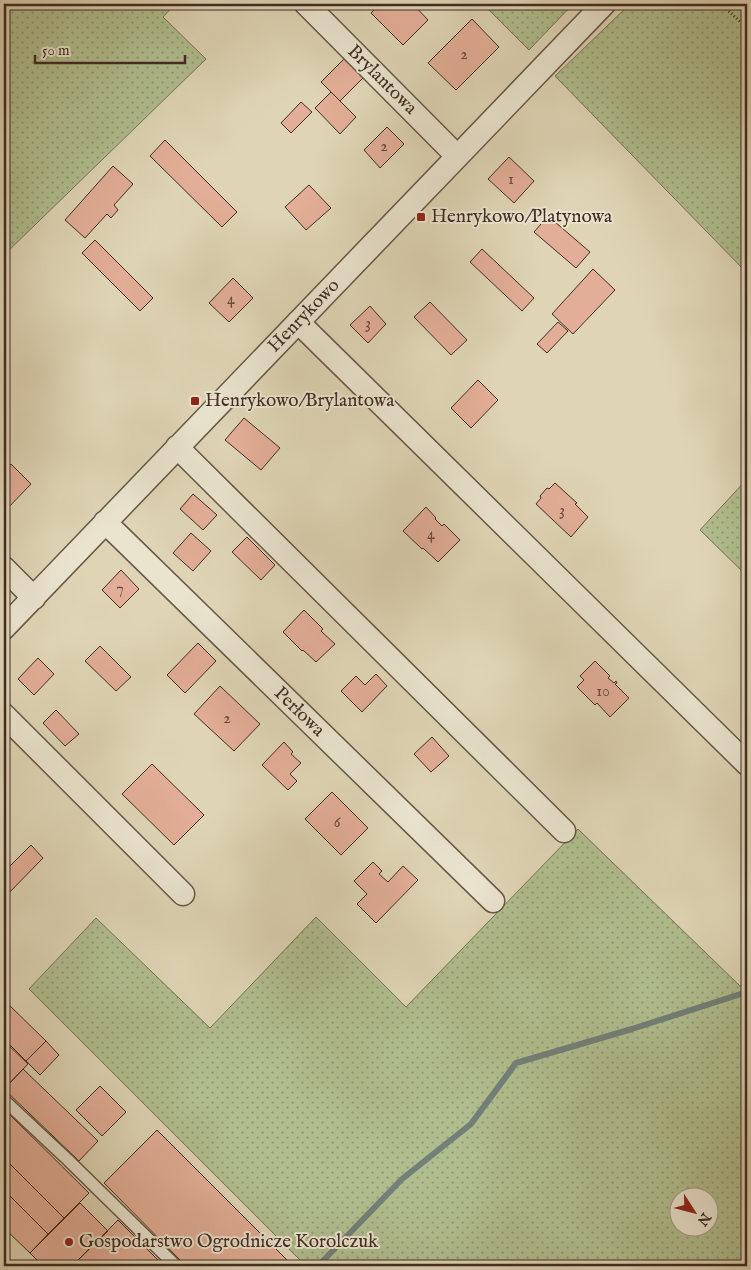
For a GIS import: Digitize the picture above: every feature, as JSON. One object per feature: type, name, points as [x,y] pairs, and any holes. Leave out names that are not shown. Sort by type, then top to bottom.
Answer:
[{"type":"street","name":"Brylantowa","points":[[306,4],[457,156]]},
{"type":"street","name":"Henrykowo","points":[[4,628],[604,4]]},
{"type":"street","points":[[298,322],[747,764]]},
{"type":"street","points":[[177,447],[564,831]]},
{"type":"street","name":"Perłowa","points":[[105,522],[493,902]]},
{"type":"street","points":[[4,568],[34,598]]},
{"type":"street","points":[[4,714],[184,894]]},
{"type":"lane","points":[[4,1100],[176,1266]]},
{"type":"path","points":[[721,4],[747,28]]},
{"type":"green space","points":[[4,4],[175,4],[163,17],[206,59],[4,255]]},
{"type":"green space","points":[[483,4],[573,4],[529,50]]},
{"type":"green space","points":[[630,4],[747,4],[747,273],[555,76]]},
{"type":"green space","points":[[747,479],[747,576],[700,530]]},
{"type":"green space","points":[[578,829],[740,986],[747,983],[747,1266],[306,1266],[29,989],[96,918],[210,1028],[316,917],[406,1007]]},
{"type":"building","points":[[380,4],[413,4],[428,20],[403,45],[371,13]]},
{"type":"building","points":[[472,19],[499,47],[456,90],[428,63]]},
{"type":"building","points":[[346,57],[365,76],[340,101],[321,82]]},
{"type":"building","points":[[331,92],[356,117],[340,134],[315,108]]},
{"type":"building","points":[[301,102],[312,112],[291,133],[281,123]]},
{"type":"building","points":[[387,127],[404,144],[380,168],[364,150]]},
{"type":"building","points":[[165,140],[237,212],[222,227],[150,156]]},
{"type":"building","points":[[509,157],[534,181],[514,203],[488,179]]},
{"type":"building","points":[[113,166],[133,184],[114,205],[118,210],[111,218],[107,214],[85,238],[65,220]]},
{"type":"building","points":[[309,185],[331,208],[306,230],[285,207]]},
{"type":"building","points":[[548,216],[590,252],[576,268],[534,232]]},
{"type":"building","points":[[95,240],[153,298],[140,311],[82,253]]},
{"type":"building","points":[[482,249],[534,298],[522,311],[470,262]]},
{"type":"building","points":[[593,269],[615,290],[573,334],[552,314]]},
{"type":"building","points":[[233,278],[253,298],[229,322],[209,303]]},
{"type":"building","points":[[430,302],[467,340],[451,355],[414,317]]},
{"type":"building","points":[[370,306],[386,324],[368,343],[350,325]]},
{"type":"building","points":[[558,322],[568,331],[547,353],[537,344]]},
{"type":"building","points":[[478,380],[498,400],[471,428],[451,408]]},
{"type":"building","points":[[244,418],[280,448],[261,470],[225,440]]},
{"type":"building","points":[[11,464],[31,484],[5,511],[4,471]]},
{"type":"building","points":[[555,483],[577,503],[575,504],[588,517],[571,537],[536,504],[547,488],[549,489]]},
{"type":"building","points":[[193,494],[217,515],[203,530],[180,509]]},
{"type":"building","points":[[426,507],[442,526],[444,524],[460,540],[438,562],[403,531]]},
{"type":"building","points":[[191,533],[211,551],[193,571],[173,553]]},
{"type":"building","points":[[247,537],[275,565],[261,580],[232,552]]},
{"type":"building","points":[[121,570],[139,589],[120,608],[102,590]]},
{"type":"building","points":[[304,610],[323,629],[321,631],[335,644],[316,662],[283,632]]},
{"type":"building","points":[[198,643],[216,661],[185,693],[167,675]]},
{"type":"building","points":[[100,646],[131,677],[116,691],[85,661]]},
{"type":"building","points":[[38,658],[54,674],[34,695],[18,679]]},
{"type":"building","points":[[595,661],[610,676],[608,678],[614,683],[616,681],[617,683],[615,684],[629,698],[610,717],[597,703],[595,705],[577,687],[584,680],[580,676]]},
{"type":"building","points":[[376,674],[387,686],[362,712],[341,691],[356,676],[365,685]]},
{"type":"building","points":[[220,686],[260,724],[234,751],[194,714]]},
{"type":"building","points":[[56,710],[79,734],[65,746],[43,723]]},
{"type":"building","points":[[432,737],[449,756],[431,772],[414,754]]},
{"type":"building","points":[[284,742],[293,752],[291,754],[301,763],[290,774],[297,781],[288,790],[262,765]]},
{"type":"building","points":[[152,764],[204,815],[174,845],[122,794]]},
{"type":"building","points":[[332,792],[368,828],[341,855],[305,819]]},
{"type":"building","points":[[31,845],[43,858],[4,898],[4,872]]},
{"type":"building","points":[[373,862],[382,871],[379,874],[388,882],[403,866],[418,880],[376,923],[357,904],[367,894],[354,881]]},
{"type":"building","points":[[4,1000],[46,1041],[26,1061],[4,1039]]},
{"type":"building","points":[[4,1041],[28,1064],[4,1089]]},
{"type":"building","points":[[46,1041],[59,1055],[40,1075],[26,1061]]},
{"type":"building","points":[[23,1069],[98,1141],[79,1161],[4,1089]]},
{"type":"building","points":[[100,1086],[126,1112],[102,1136],[76,1110]]},
{"type":"building","points":[[4,1109],[89,1193],[64,1218],[4,1158]]},
{"type":"building","points":[[157,1130],[293,1266],[186,1266],[104,1183]]},
{"type":"building","points":[[4,1158],[64,1218],[48,1234],[4,1190]]},
{"type":"building","points":[[4,1190],[48,1234],[30,1253],[4,1228]]},
{"type":"building","name":"Gospodarstwo Ogrodnicze Korolczuk","points":[[80,1203],[108,1231],[72,1266],[43,1266],[30,1253]]},
{"type":"building","points":[[118,1220],[164,1266],[72,1266]]},
{"type":"waterway","points":[[318,1266],[402,1179],[471,1124],[516,1063],[632,1029],[747,992]]},
{"type":"place","name":"Henrykowo/Platynowa","points":[[421,217]]},
{"type":"place","name":"Henrykowo/Brylantowa","points":[[195,401]]},
{"type":"place","name":"Gospodarstwo Ogrodnicze Korolczuk","points":[[69,1242]]}]
